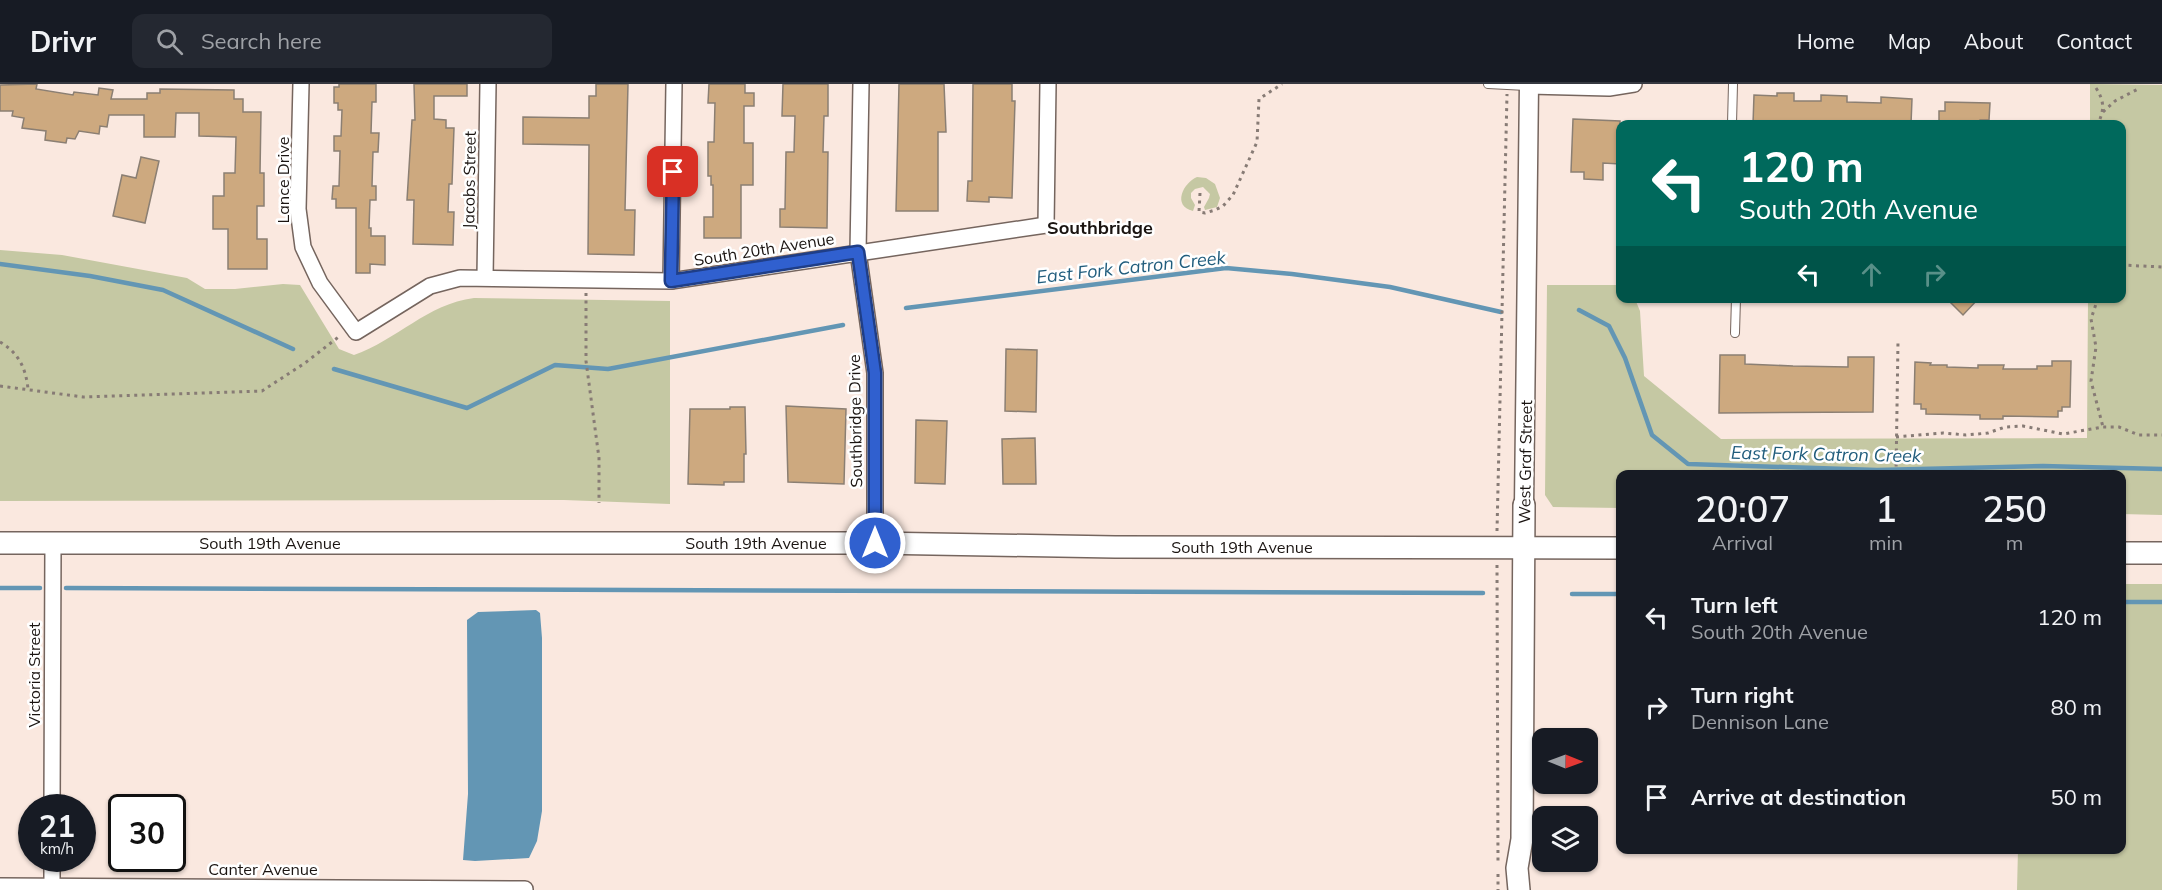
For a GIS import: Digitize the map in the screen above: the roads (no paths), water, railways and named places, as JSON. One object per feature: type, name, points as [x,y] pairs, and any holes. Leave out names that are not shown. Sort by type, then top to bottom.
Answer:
[{"type":"main road","name":"West Graf Street","points":[[1519,890],[1517,868],[1522,839],[1524,505]]},
{"type":"main road","name":"South 19th Avenue","points":[[0,543],[875,543],[1115,547],[1616,548]]},
{"type":"main road","points":[[2126,553],[2162,553]]},
{"type":"main road","name":"West Graf Street","points":[[1522,839],[1532,876],[1533,890]]},
{"type":"street","name":"Lance Drive","points":[[301,84],[298,209],[303,247],[320,283],[354,329]]},
{"type":"street","name":"Jacobs Street","points":[[486,277],[488,84]]},
{"type":"street","points":[[671,281],[674,84]]},
{"type":"street","name":"Southbridge Drive","points":[[861,84],[858,252],[875,373],[875,543]]},
{"type":"street","name":"South 20th Avenue","points":[[354,329],[430,286],[460,278],[671,281],[1046,225],[1048,84]]},
{"type":"street","points":[[1529,85],[1609,88],[1635,84]]},
{"type":"street","name":"West Graf Street","points":[[1524,505],[1529,85]]},
{"type":"street","name":"Victoria Street","points":[[52,794],[53,544]]},
{"type":"street","points":[[52,872],[52,888]]},
{"type":"street","name":"Canter Avenue","points":[[0,886],[525,889]]},
{"type":"lane","points":[[1488,84],[1529,85]]},
{"type":"lane","points":[[1732,120],[1733,84]]},
{"type":"lane","points":[[1735,333],[1736,303]]},
{"type":"water","points":[[536,610],[540,613],[542,638],[542,811],[537,841],[529,858],[463,860],[468,794],[467,620],[478,612]]},
{"type":"waterway","name":"East Fork Catron Creek","points":[[0,264],[90,276],[163,290],[293,349]]},
{"type":"waterway","name":"East Fork Catron Creek","points":[[906,308],[1226,268],[1390,287],[1501,312]]},
{"type":"waterway","name":"East Fork Catron Creek","points":[[1579,310],[1609,326],[1625,358],[1652,435],[1688,464],[1877,470],[2043,466],[2162,469]]},
{"type":"waterway","name":"East Fork Catron Creek","points":[[334,369],[467,408],[555,365],[608,369],[843,325]]},
{"type":"waterway","points":[[0,588],[40,588]]},
{"type":"waterway","points":[[66,588],[1483,593]]},
{"type":"waterway","points":[[1572,594],[1616,594]]},
{"type":"waterway","points":[[2126,602],[2162,602]]},
{"type":"district","name":"Southbridge","points":[[1100,227]]}]
